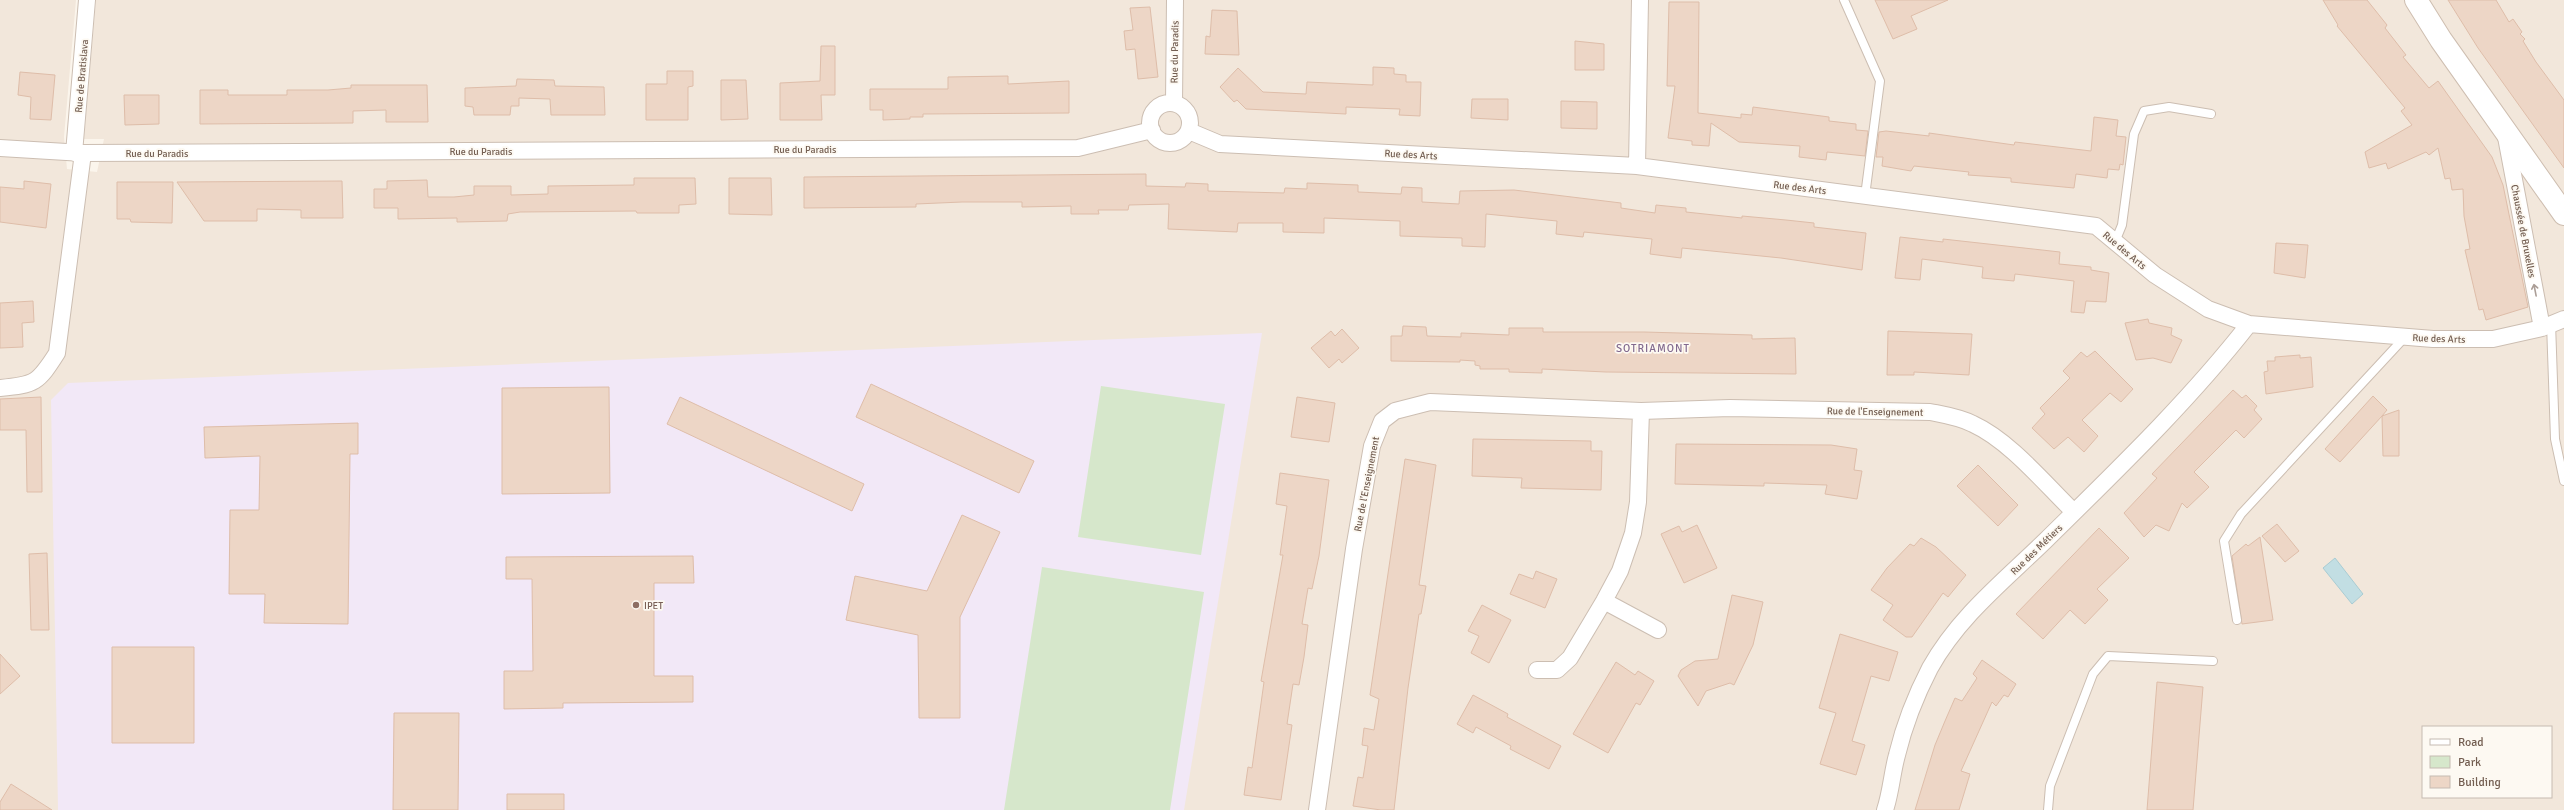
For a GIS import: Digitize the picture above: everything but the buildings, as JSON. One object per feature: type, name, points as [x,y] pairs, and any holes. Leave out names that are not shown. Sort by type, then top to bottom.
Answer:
[{"type":"main road","name":"Chaussée de Bruxelles","points":[[2416,0],[2506,134],[2564,214]]},
{"type":"street","name":"Rue de Bratislava","points":[[79,153],[87,0]]},
{"type":"street","name":"Rue du Paradis","points":[[1174,103],[1175,0]]},
{"type":"street","points":[[1637,166],[1640,0]]},
{"type":"street","points":[[1174,103],[1180,105],[1189,116],[1189,131],[1179,141],[1172,143],[1161,141],[1152,130],[1151,119],[1153,113],[1160,106],[1174,103]]},
{"type":"street","name":"Rue du Paradis","points":[[0,148],[79,153],[1078,148],[1152,130]]},
{"type":"street","name":"Rue des Arts","points":[[1189,131],[1220,144],[1637,166],[2096,226],[2155,275],[2208,309],[2248,324],[2406,336],[2494,339],[2555,321]]},
{"type":"street","name":"Chaussée de Bruxelles","points":[[2506,134],[2555,321]]},
{"type":"street","points":[[0,388],[27,386],[43,375],[57,353],[79,153]]},
{"type":"street","name":"Rue des Métiers","points":[[1885,810],[1901,742],[1930,668],[1955,630],[1981,600],[2074,512],[2211,372],[2248,324]]},
{"type":"street","name":"Rue de l'Enseignement","points":[[1317,810],[1354,549],[1372,446],[1382,421],[1395,411],[1430,402],[1641,411],[1730,408],[1930,412],[1956,417],[1975,425],[1997,439],[2074,512]]},
{"type":"street","points":[[1537,670],[1557,670],[1570,658],[1620,571],[1633,533],[1638,502],[1641,411]]},
{"type":"street","points":[[1604,601],[1658,630]]},
{"type":"lane","points":[[1844,0],[1880,80],[1865,196]]},
{"type":"lane","points":[[2115,242],[2122,225],[2134,134],[2144,111],[2170,107],[2211,114]]},
{"type":"lane","points":[[2555,321],[2555,439],[2564,480]]},
{"type":"lane","points":[[2238,620],[2224,541],[2241,514],[2406,336]]},
{"type":"lane","points":[[2048,810],[2050,786],[2093,674],[2108,656],[2213,662]]},
{"type":"shaded area","points":[[0,0],[76,0],[64,137],[67,169],[97,172],[104,139],[84,139],[96,0],[2564,0],[2564,810],[0,810]]},
{"type":"shaded area","name":"IPET","points":[[1262,333],[1184,810],[58,810],[51,400],[68,383]]},
{"type":"green space","points":[[1101,386],[1225,404],[1201,555],[1078,537]]},
{"type":"green space","points":[[1042,567],[1204,592],[1170,810],[1004,810]]},
{"type":"water","points":[[2335,558],[2363,594],[2352,604],[2323,568]]},
{"type":"place","name":"IPET","points":[[636,605]]},
{"type":"district","name":"SOTRIAMONT","points":[[1653,348]]}]
